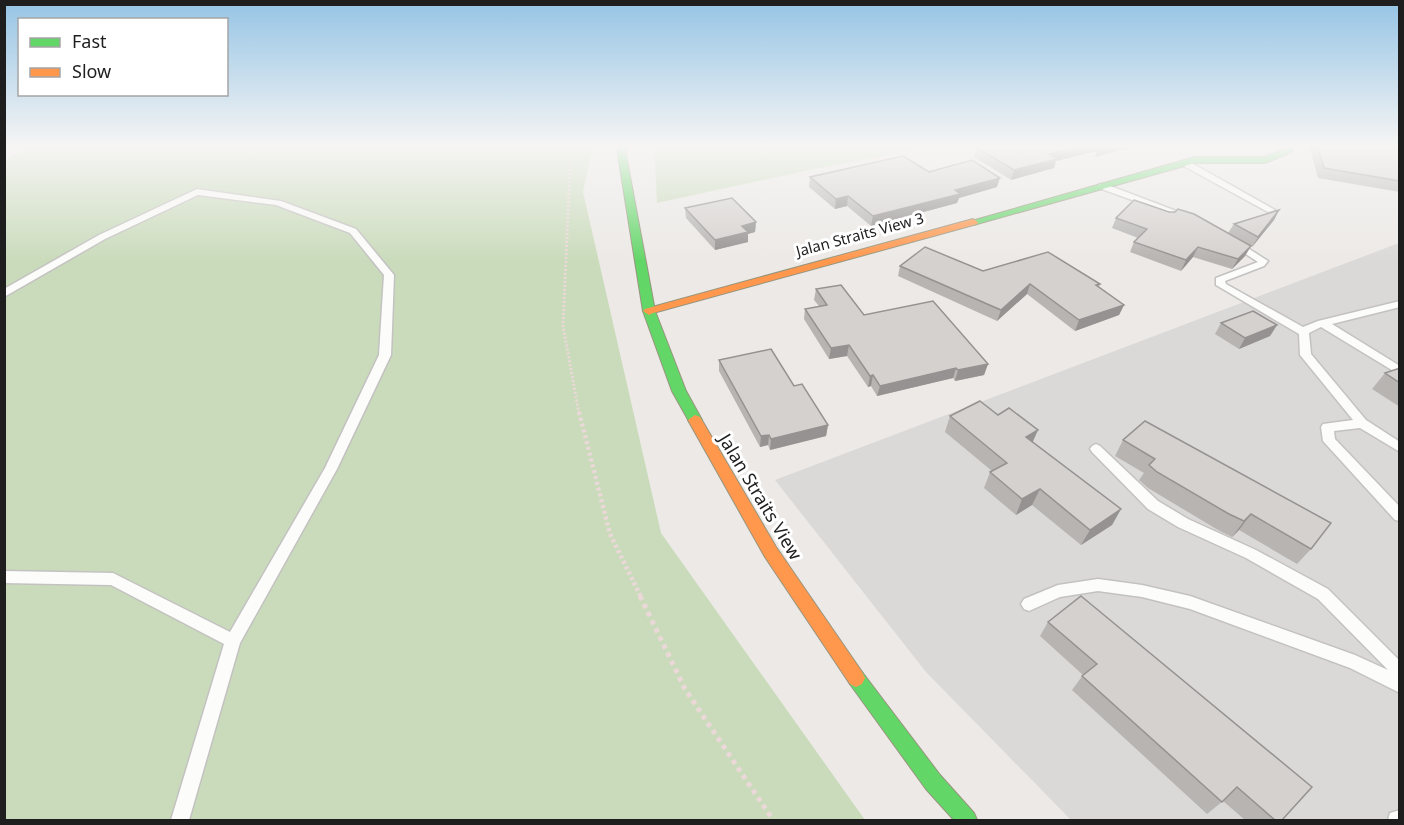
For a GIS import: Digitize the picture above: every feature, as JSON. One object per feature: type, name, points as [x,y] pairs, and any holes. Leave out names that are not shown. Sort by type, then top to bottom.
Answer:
[{"type":"street","name":"Jalan Straits View","points":[[627,184],[649,311],[679,391],[732,491],[812,618],[933,782],[967,820]]},
{"type":"street","name":"Jalan Straits View 3","points":[[649,311],[1111,184]]},
{"type":"lane","points":[[1223,184],[1271,210]]},
{"type":"lane","points":[[1102,186],[1194,220]]},
{"type":"lane","points":[[4,294],[102,237],[197,192],[278,203],[353,231],[389,275],[385,355],[331,469],[233,641],[180,820]]},
{"type":"lane","points":[[1222,236],[1263,261],[1261,264],[1220,280],[1221,285],[1304,332]]},
{"type":"lane","points":[[1304,332],[1322,323],[1400,304]]},
{"type":"lane","points":[[1322,323],[1400,371]]},
{"type":"lane","points":[[1304,332],[1306,355],[1362,423],[1400,448]]},
{"type":"lane","points":[[1362,423],[1327,427],[1329,441],[1400,516]]},
{"type":"lane","points":[[1096,449],[1153,506],[1183,523],[1251,554],[1323,594],[1400,672]]},
{"type":"lane","points":[[4,577],[113,579],[233,641]]},
{"type":"lane","points":[[1029,604],[1058,591],[1098,585],[1142,591],[1190,603],[1344,658],[1400,685]]},
{"type":"path","points":[[569,184],[563,326],[575,396],[610,534],[685,689],[773,820]]},
{"type":"shaded area","points":[[1399,243],[1399,820],[1071,820],[926,672],[775,480]]},
{"type":"green space","points":[[5,184],[585,184],[583,192],[661,533],[865,820],[5,820]]},
{"type":"green space","points":[[656,184],[747,184],[657,203]]},
{"type":"building","points":[[818,184],[979,184],[955,190],[960,194],[873,216],[848,196],[836,199]]},
{"type":"building","points":[[732,198],[756,222],[742,226],[748,232],[715,240],[685,208]]},
{"type":"building","points":[[1134,200],[1169,212],[1175,212],[1178,209],[1194,214],[1251,246],[1238,259],[1198,247],[1186,260],[1134,242],[1147,229],[1116,218]]},
{"type":"building","points":[[1279,210],[1258,237],[1234,224]]},
{"type":"building","points":[[925,247],[983,271],[1048,252],[1100,284],[1096,285],[1124,305],[1079,320],[1030,284],[1001,310],[900,266]]},
{"type":"building","points":[[841,285],[864,315],[933,301],[988,364],[958,370],[956,368],[880,386],[873,375],[870,376],[849,345],[831,348],[805,309],[827,305],[816,289]]},
{"type":"building","points":[[1253,311],[1277,325],[1245,338],[1221,323]]},
{"type":"building","points":[[771,349],[794,386],[802,384],[828,425],[771,439],[769,435],[761,436],[719,360]]},
{"type":"building","points":[[1400,368],[1400,383],[1385,373]]},
{"type":"building","points":[[980,401],[998,415],[1009,408],[1038,430],[1026,437],[1121,509],[1090,530],[1040,489],[1022,499],[990,472],[1007,463],[950,416]]},
{"type":"building","points":[[1145,421],[1331,523],[1311,549],[1251,514],[1244,521],[1229,514],[1157,472],[1149,465],[1155,459],[1123,440]]},
{"type":"building","points":[[1081,596],[1312,787],[1282,820],[1275,820],[1237,787],[1222,802],[1082,676],[1097,664],[1048,622]]},
{"type":"traffic: fast","points":[[627,184],[649,311],[679,391],[695,420]]},
{"type":"traffic: fast","points":[[973,222],[1111,184]]},
{"type":"traffic: fast","points":[[856,678],[933,782],[967,820]]},
{"type":"traffic: slow","points":[[649,311],[973,222]]},
{"type":"traffic: slow","points":[[695,420],[771,552],[812,616],[856,678]]}]
